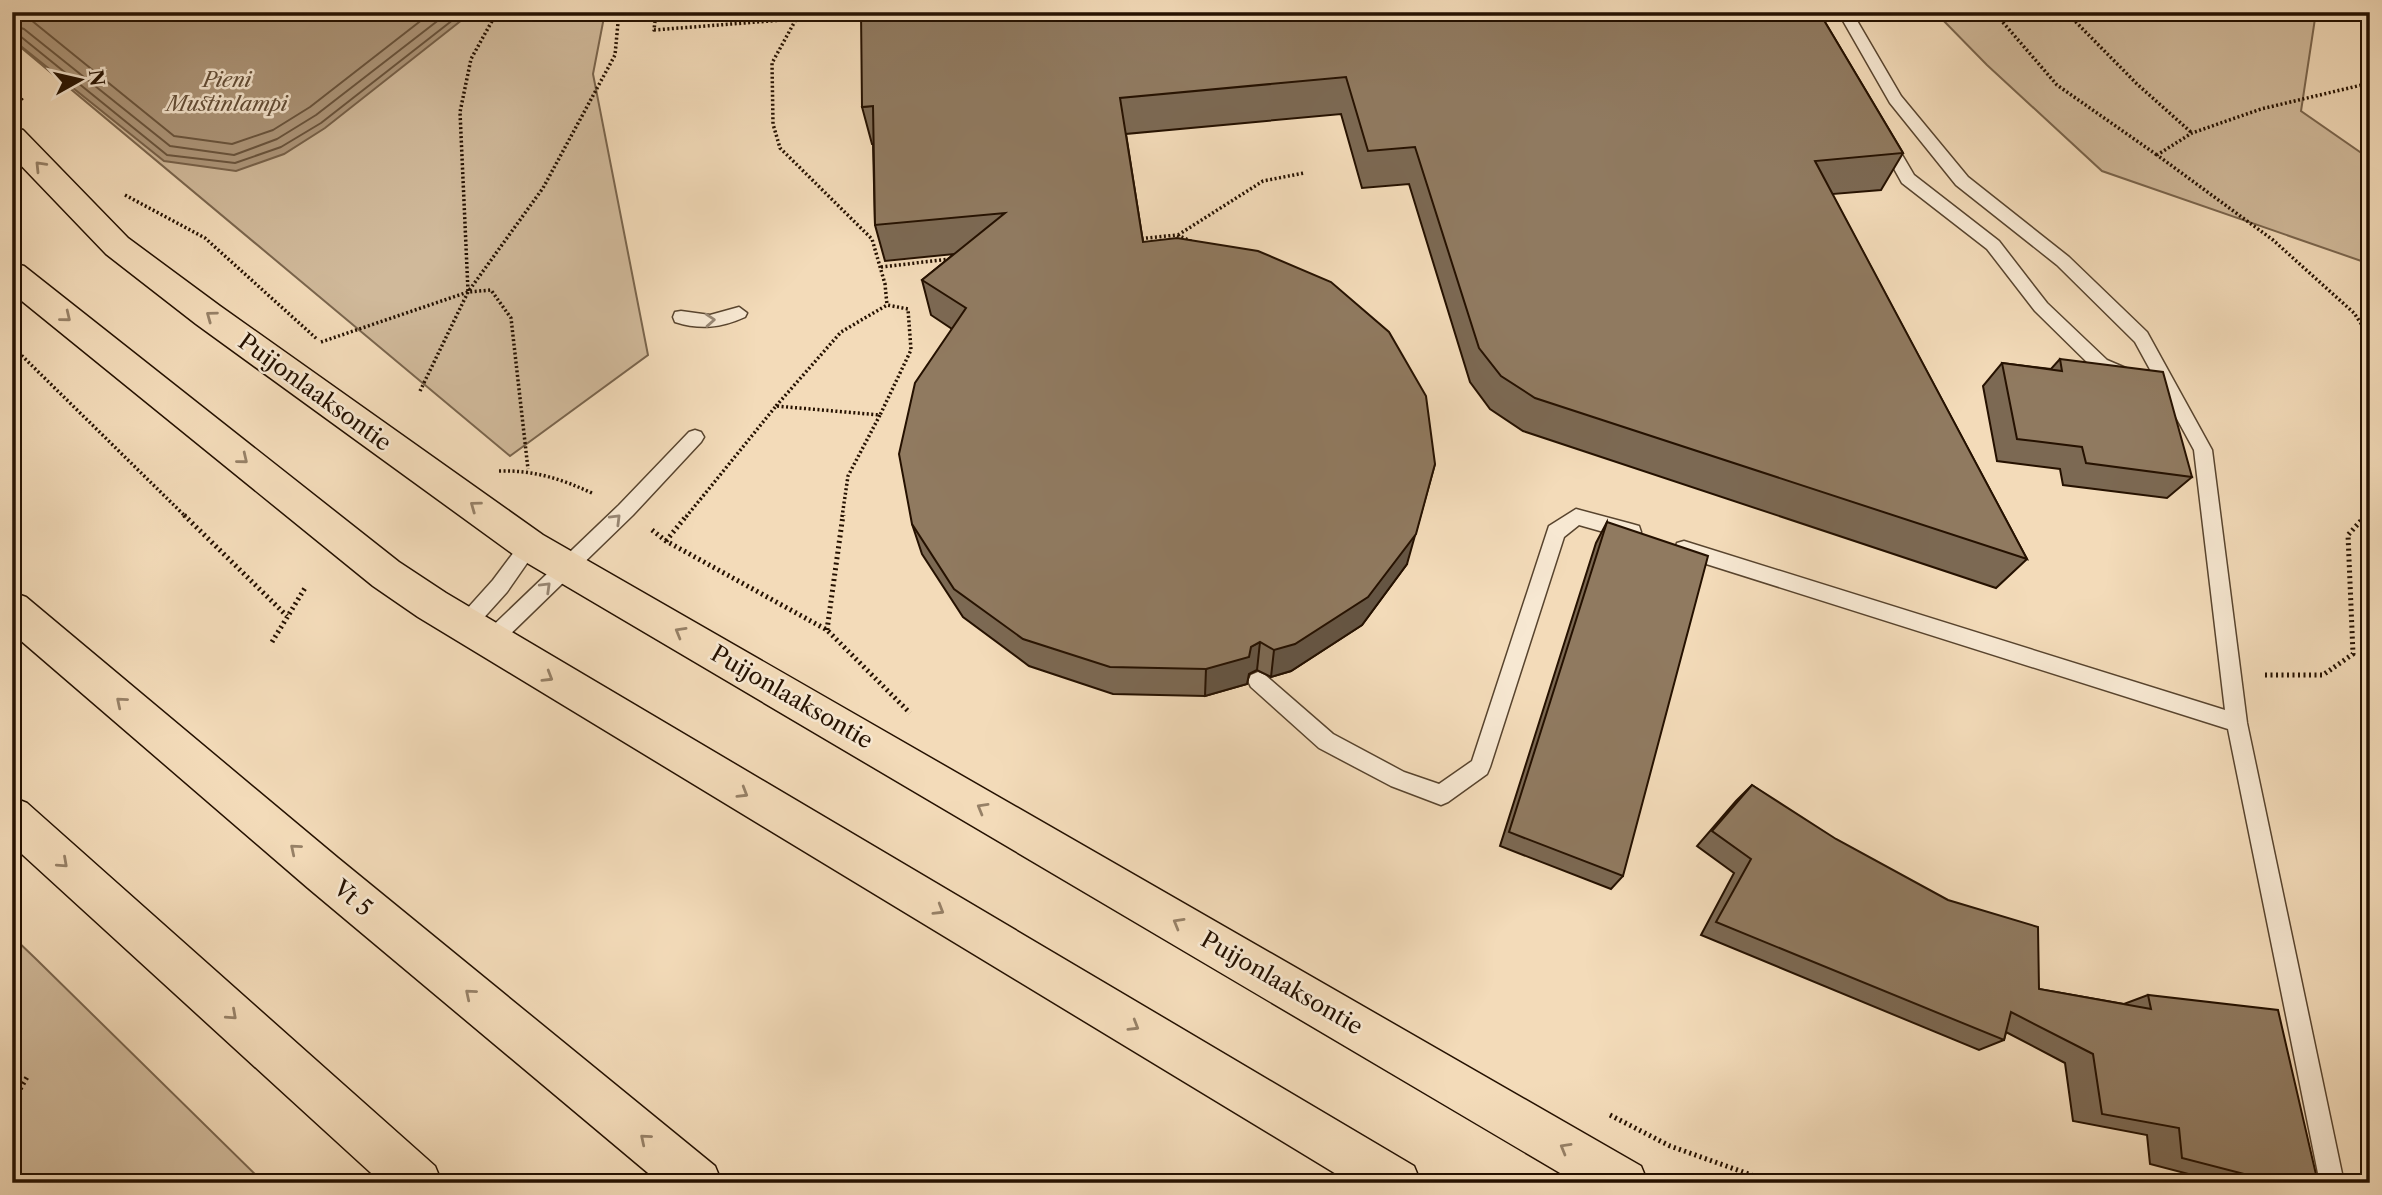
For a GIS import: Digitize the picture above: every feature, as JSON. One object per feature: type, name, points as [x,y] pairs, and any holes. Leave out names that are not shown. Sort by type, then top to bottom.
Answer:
[{"type":"main road","name":"Puijonlaaksontie","points":[[12,137],[117,246],[219,323],[530,546],[1624,1183]]},
{"type":"main road","points":[[12,275],[386,574],[477,634],[1397,1183]]},
{"type":"main road","name":"Vt 5","points":[[12,609],[323,873],[698,1183]]},
{"type":"main road","points":[[12,817],[418,1183]]},
{"type":"lane","points":[[1845,12],[1895,99],[1962,181],[2063,261],[2141,338],[2203,450],[2237,723],[2332,1183]]},
{"type":"lane","points":[[1874,121],[1908,179],[1993,245],[2041,307],[2101,365],[2172,394]]},
{"type":"lane","points":[[681,317],[711,322],[739,313]]},
{"type":"lane","points":[[477,634],[568,567],[695,437]]},
{"type":"lane","points":[[1258,681],[1326,741],[1398,779],[1441,794],[1480,767],[1556,532],[1576,517],[2237,723]]},
{"type":"lane","points":[[477,634],[500,586],[530,546]]},
{"type":"path","points":[[468,292],[460,112],[471,58],[497,12]]},
{"type":"path","points":[[420,391],[468,292],[543,188],[615,55],[620,12]]},
{"type":"path","points":[[656,12],[654,30],[796,19]]},
{"type":"path","points":[[800,12],[772,63],[773,124],[780,148],[872,239],[881,267],[887,305]]},
{"type":"path","points":[[1994,12],[2057,85],[2273,240],[2354,313],[2370,337]]},
{"type":"path","points":[[2066,12],[2137,84],[2192,133]]},
{"type":"path","points":[[2157,155],[2192,133],[2261,109],[2370,83]]},
{"type":"path","points":[[12,89],[30,108]]},
{"type":"path","points":[[1136,239],[1177,235],[1263,181],[1304,173]]},
{"type":"path","points":[[124,194],[205,238],[331,351]]},
{"type":"path","points":[[1177,235],[1200,244]]},
{"type":"path","points":[[881,267],[961,258]]},
{"type":"path","points":[[321,342],[468,292],[491,290],[511,318],[528,469]]},
{"type":"path","points":[[666,541],[776,406],[841,332],[887,305],[908,309],[911,350],[848,476],[827,630]]},
{"type":"path","points":[[12,346],[288,616]]},
{"type":"path","points":[[776,406],[880,415]]},
{"type":"path","points":[[489,472],[528,469],[557,478]]},
{"type":"path","points":[[2269,675],[2323,675],[2353,654],[2348,535],[2370,510]]},
{"type":"path","points":[[272,642],[305,588]]},
{"type":"path","points":[[12,1103],[27,1077]]},
{"type":"shaded area","points":[[12,12],[605,12],[593,74],[648,355],[510,456],[12,40]]},
{"type":"shaded area","points":[[1935,12],[2316,12],[2301,111],[2370,159],[2370,264],[2102,171],[1987,65]]},
{"type":"shaded area","points":[[12,936],[36,959],[264,1183],[12,1183]]},
{"type":"water","name":"Pieni Mustinlampi","points":[[12,12],[472,12],[325,128],[284,154],[236,171],[164,161],[12,39]]},
{"type":"building","points":[[861,12],[1819,12],[1903,153],[1815,161],[2027,559],[1535,398],[1501,376],[1479,348],[1415,147],[1368,151],[1346,77],[1120,98],[1143,242],[1177,238],[1258,251],[1331,282],[1389,332],[1426,396],[1435,464],[1416,534],[1368,597],[1295,644],[1274,650],[1260,642],[1251,647],[1249,657],[1206,669],[1110,667],[1023,639],[954,589],[912,524],[899,454],[915,383],[966,308],[922,280],[1005,213],[875,225],[873,106],[862,107]]},
{"type":"building","points":[[2060,359],[2163,372],[2192,477],[2086,463],[2082,447],[2017,439],[2002,363],[2062,371]]},
{"type":"building","points":[[1607,522],[1708,556],[1623,876],[1509,832]]},
{"type":"building","points":[[1752,785],[1836,839],[1948,900],[2038,927],[2039,989],[2151,1009],[2148,995],[2278,1010],[2318,1183],[2279,1183],[2182,1158],[2179,1128],[2102,1114],[2093,1054],[2011,1012],[2004,1040],[1716,922],[1751,859],[1712,831]]}]
